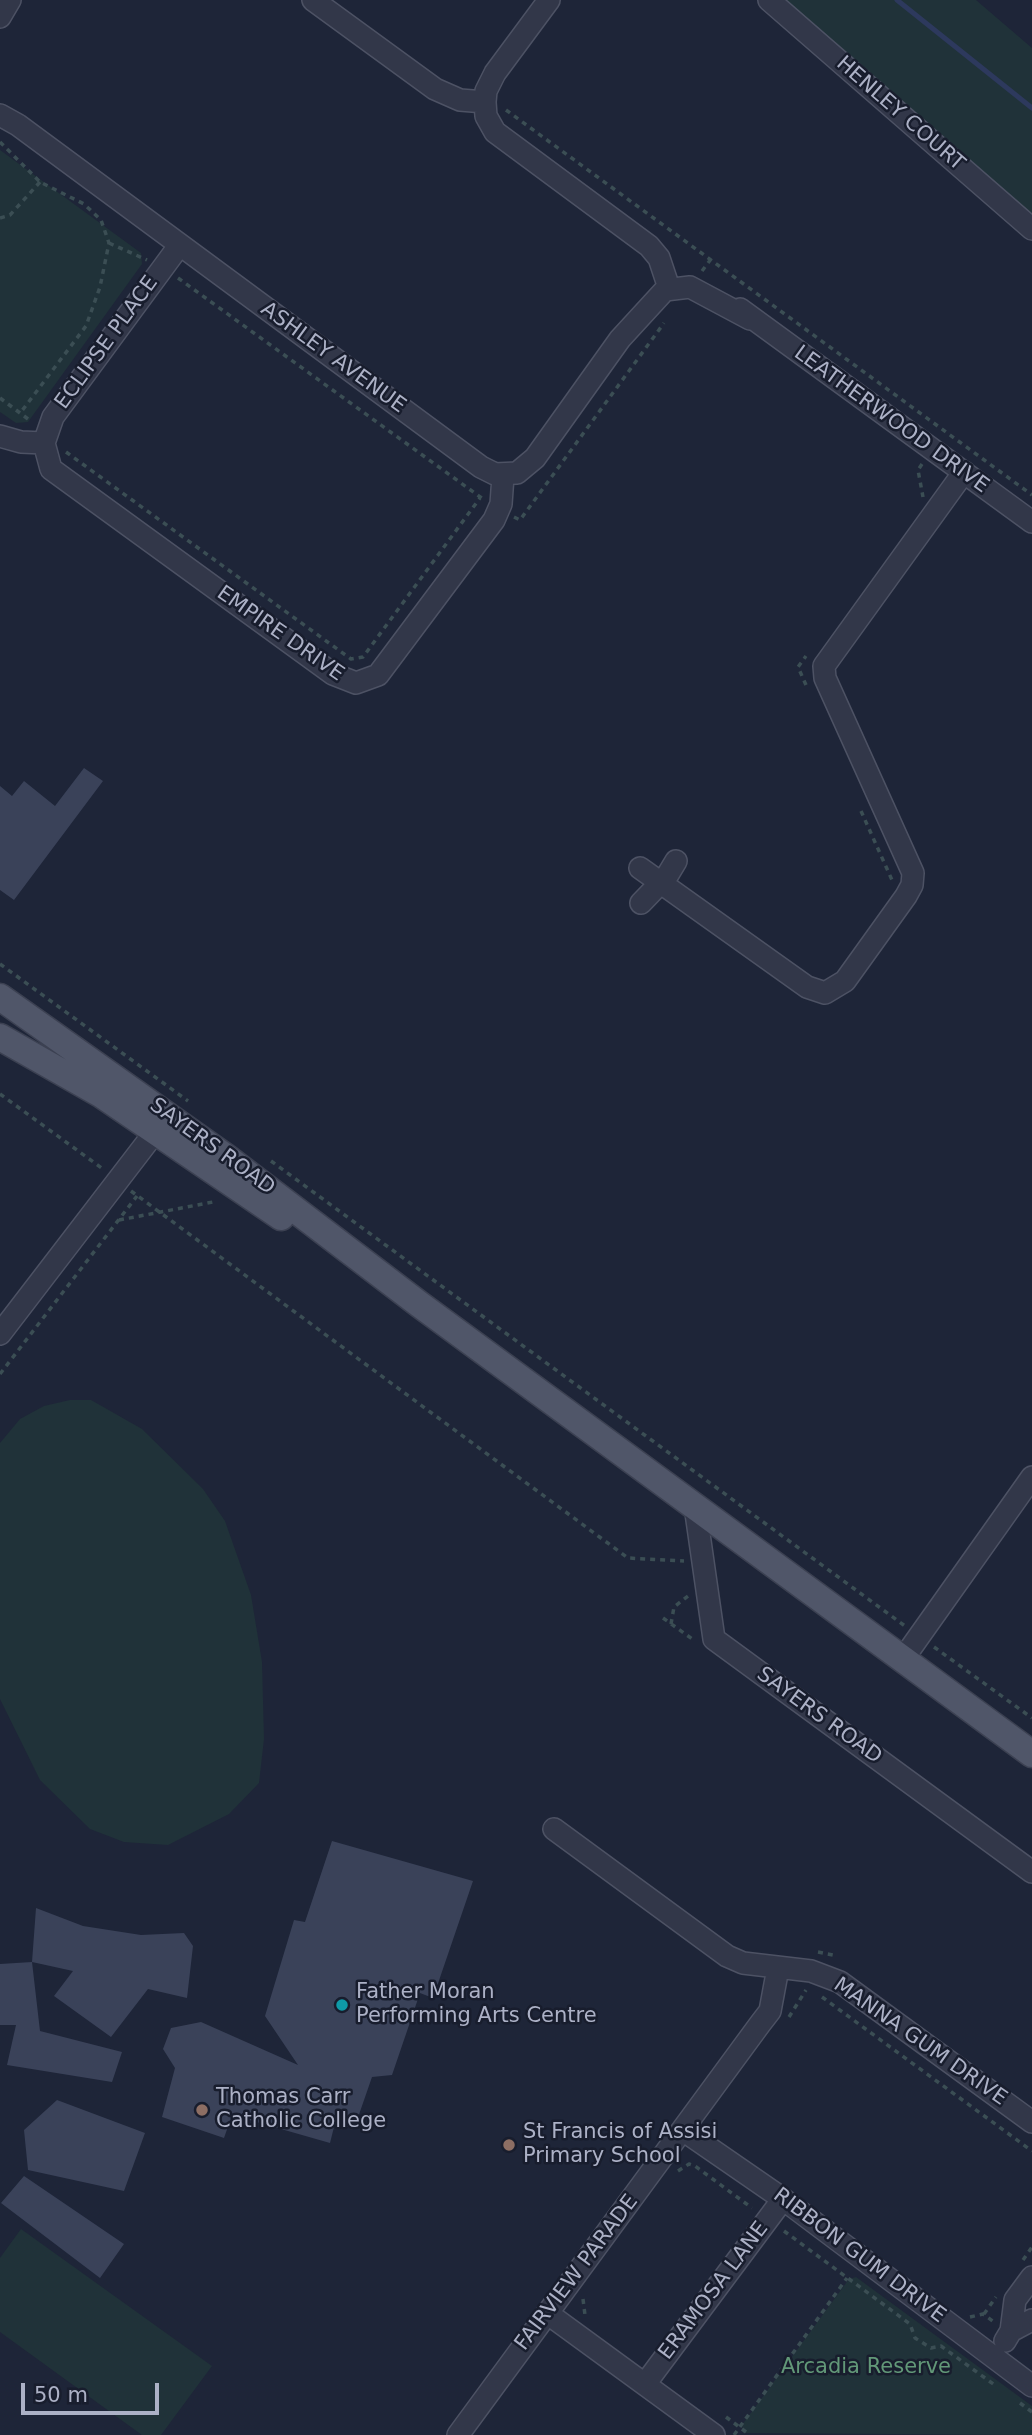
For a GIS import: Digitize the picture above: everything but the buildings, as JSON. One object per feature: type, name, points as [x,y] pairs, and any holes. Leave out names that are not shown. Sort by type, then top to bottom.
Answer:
[{"type":"main road","name":"SAYERS ROAD","points":[[0,997],[162,1124],[229,1183],[419,1304]]},
{"type":"main road","name":"SAYERS ROAD","points":[[0,1037],[102,1095],[162,1124],[293,1206],[419,1304],[1032,1754]]},
{"type":"street","points":[[313,0],[435,89],[460,100],[485,99]]},
{"type":"street","points":[[550,0],[495,73],[485,99],[486,116],[495,132],[649,246],[659,258],[667,282]]},
{"type":"street","name":"HENLEY COURT","points":[[769,0],[1032,229]]},
{"type":"street","name":"ASHLEY AVENUE","points":[[0,104],[9,120],[179,246],[481,467],[503,476]]},
{"type":"street","name":"ECLIPSE PLACE","points":[[44,440],[52,417],[179,246]]},
{"type":"street","points":[[500,509],[503,476],[517,473],[535,458],[620,339],[667,282],[685,273],[697,277]]},
{"type":"street","name":"LEATHERWOOD DRIVE","points":[[697,277],[750,319],[1032,522]]},
{"type":"street","name":"LEATHERWOOD DRIVE","points":[[667,282],[695,289],[750,319]]},
{"type":"street","points":[[0,436],[21,442],[44,440]]},
{"type":"street","name":"EMPIRE DRIVE","points":[[44,440],[51,469],[333,674],[356,683],[378,674],[500,509]]},
{"type":"street","points":[[640,868],[807,987],[825,993],[842,985],[902,903],[913,881],[906,853],[836,698],[832,670],[842,642],[964,472]]},
{"type":"street","points":[[641,903],[660,884],[676,861]]},
{"type":"street","points":[[0,1334],[162,1124]]},
{"type":"street","points":[[903,1659],[1032,1477]]},
{"type":"street","name":"SAYERS ROAD","points":[[695,1506],[714,1639],[1032,1872]]},
{"type":"street","name":"MANNA GUM DRIVE","points":[[554,1829],[727,1956],[777,1978],[811,1971],[840,1982],[1032,2122]]},
{"type":"street","name":"FAIRVIEW PARADE","points":[[458,2435],[770,2011],[777,1978]]},
{"type":"street","name":"RIBBON GUM DRIVE","points":[[683,2130],[783,2199],[1032,2386]]},
{"type":"street","name":"ERAMOSA LANE","points":[[645,2384],[783,2199]]},
{"type":"street","points":[[1011,2332],[1015,2300],[1032,2277]]},
{"type":"street","points":[[547,2313],[714,2435]]},
{"type":"street","points":[[993,2357],[1011,2332],[1032,2320]]},
{"type":"path","points":[[485,99],[711,259],[1032,495]]},
{"type":"path","points":[[0,142],[40,182],[84,204],[101,220],[109,243],[100,287],[86,326],[21,411]]},
{"type":"path","points":[[0,218],[10,215],[40,182]]},
{"type":"path","points":[[109,243],[163,267],[480,498],[520,520],[665,321]]},
{"type":"path","points":[[697,277],[711,259]]},
{"type":"path","points":[[0,398],[21,411],[44,440],[351,659],[363,657],[480,498]]},
{"type":"path","points":[[923,497],[918,470],[945,431]]},
{"type":"path","points":[[809,692],[797,667],[813,646]]},
{"type":"path","points":[[859,805],[892,880],[884,891]]},
{"type":"path","points":[[0,964],[197,1107]]},
{"type":"path","points":[[0,1094],[628,1558],[684,1560],[686,1572]]},
{"type":"path","points":[[263,1155],[1032,1718]]},
{"type":"path","points":[[119,1220],[213,1202],[229,1183]]},
{"type":"path","points":[[0,1374],[137,1196]]},
{"type":"path","points":[[671,1624],[674,1607],[689,1595],[687,1583]]},
{"type":"path","points":[[806,1951],[833,1955]]},
{"type":"path","points":[[777,1978],[815,1992],[1032,2151]]},
{"type":"path","points":[[785,2023],[808,1991]]},
{"type":"path","points":[[676,2172],[689,2164],[695,2165],[911,2324],[915,2338],[931,2348],[941,2346],[1004,2392]]},
{"type":"path","points":[[734,2435],[862,2258]]},
{"type":"path","points":[[970,2317],[984,2314],[1011,2332]]},
{"type":"path","points":[[1014,2399],[1032,2412]]},
{"type":"green space","points":[[783,0],[976,0],[1032,48],[1032,214]]},
{"type":"green space","points":[[0,150],[141,253],[142,264],[28,422],[16,423],[0,412]]},
{"type":"green space","points":[[70,1400],[91,1400],[142,1429],[203,1489],[225,1521],[251,1595],[262,1662],[264,1739],[259,1783],[229,1814],[168,1845],[124,1842],[90,1829],[40,1780],[0,1699],[0,1443],[20,1419],[44,1406]]},
{"type":"green space","points":[[21,2229],[212,2366],[161,2435],[142,2435],[0,2332],[0,2258]]},
{"type":"green space","name":"Arcadia Reserve","points":[[856,2277],[1032,2406],[1032,2435],[743,2433],[742,2425],[849,2279]]},
{"type":"waterway","points":[[897,0],[1032,108]]},
{"type":"place","name":"Father Moran Performing Arts Centre","points":[[342,2005]]},
{"type":"place","name":"Thomas Carr Catholic College","points":[[202,2110]]},
{"type":"place","name":"St Francis of Assisi Primary School","points":[[509,2145]]}]
